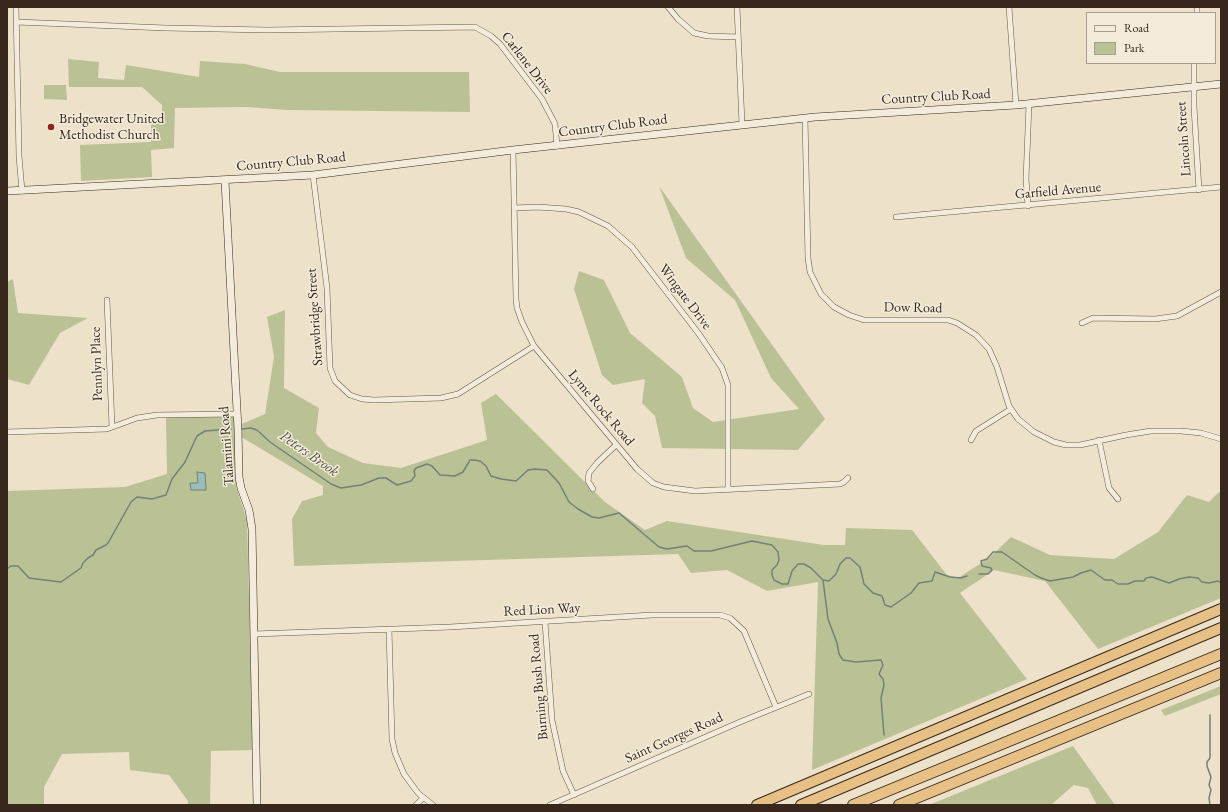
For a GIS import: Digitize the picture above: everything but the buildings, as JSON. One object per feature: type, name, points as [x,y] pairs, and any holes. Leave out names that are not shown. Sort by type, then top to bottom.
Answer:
[{"type":"highway","points":[[757,805],[1221,609]]},
{"type":"highway","points":[[801,805],[1221,628]]},
{"type":"highway","points":[[853,805],[1221,654]]},
{"type":"highway","points":[[899,805],[1221,673]]},
{"type":"street","points":[[16,7],[19,156],[22,190]]},
{"type":"street","points":[[668,7],[678,19],[694,33],[708,36],[738,37]]},
{"type":"street","points":[[737,7],[742,124]]},
{"type":"street","points":[[1009,7],[1016,105]]},
{"type":"street","name":"Carlene Drive","points":[[17,22],[159,28],[267,30],[475,27],[491,36],[500,44],[542,99],[555,124],[557,146]]},
{"type":"street","name":"Lincoln Street","points":[[1194,64],[1193,87],[1199,190]]},
{"type":"street","name":"Country Club Road","points":[[7,191],[313,176],[513,150],[742,124],[806,118],[1029,104],[1221,84]]},
{"type":"street","points":[[1028,206],[1026,179],[1029,104]]},
{"type":"street","name":"Dow Road","points":[[806,118],[808,258],[810,272],[821,294],[834,307],[841,312],[864,320],[948,320],[957,323],[976,335],[989,349],[993,356],[1011,409],[1018,419],[1034,432],[1054,442],[1066,445],[1080,445],[1126,434],[1151,431],[1194,432],[1221,439]]},
{"type":"street","name":"Lyme Rock Road","points":[[513,150],[516,299],[517,308],[522,322],[534,346],[616,445],[646,478],[653,483],[664,487],[695,491],[840,484],[848,478]]},
{"type":"street","name":"Strawbridge Street","points":[[313,176],[327,288],[330,368],[335,381],[341,388],[355,397],[368,400],[441,398],[458,394],[534,346]]},
{"type":"street","name":"Talamini Road","points":[[225,181],[239,477],[241,488],[249,510],[252,529],[257,805]]},
{"type":"street","name":"Garfield Avenue","points":[[896,217],[1221,187]]},
{"type":"street","name":"Wingate Drive","points":[[514,208],[538,207],[566,209],[579,212],[608,226],[632,246],[699,334],[722,368],[728,384],[728,489]]},
{"type":"street","points":[[1082,323],[1093,318],[1155,319],[1177,316],[1221,292]]},
{"type":"street","name":"Pennlyn Place","points":[[107,300],[112,427]]},
{"type":"street","points":[[971,440],[976,431],[1011,409]]},
{"type":"street","points":[[7,432],[107,428],[137,418],[157,414],[237,414]]},
{"type":"street","points":[[1099,440],[1110,488],[1118,500]]},
{"type":"street","points":[[594,489],[588,481],[589,473],[616,445]]},
{"type":"street","name":"Red Lion Way","points":[[254,634],[450,627],[652,616],[720,615],[730,618],[744,631],[776,707]]},
{"type":"street","name":"Burning Bush Road","points":[[545,622],[552,720],[563,771],[574,795]]},
{"type":"street","points":[[389,629],[392,738],[395,753],[404,774],[423,798],[433,805]]},
{"type":"street","name":"Saint Georges Road","points":[[550,805],[809,694]]},
{"type":"street","points":[[416,805],[423,798]]},
{"type":"green space","points":[[68,59],[99,62],[98,78],[124,80],[126,65],[199,77],[200,61],[245,64],[280,72],[469,72],[470,112],[287,110],[247,107],[175,108],[174,148],[151,150],[152,177],[81,181],[80,145],[151,142],[151,119],[162,115],[162,105],[142,87],[69,87]]},
{"type":"green space","points":[[44,85],[66,85],[67,100],[44,99]]},
{"type":"green space","points":[[659,186],[825,419],[798,450],[662,448],[655,416],[642,403],[645,379],[613,385],[602,375],[574,289],[579,271],[604,280],[630,333],[682,377],[693,408],[713,422],[799,409],[771,378],[735,300],[686,258]]},
{"type":"green space","points":[[13,279],[18,313],[88,318],[60,333],[29,385],[7,379],[7,282]]},
{"type":"green space","points":[[285,310],[284,388],[319,408],[316,433],[328,447],[363,463],[401,468],[487,440],[481,403],[496,394],[605,502],[645,530],[667,521],[824,545],[845,545],[846,528],[912,530],[947,575],[958,578],[989,558],[1011,537],[1050,555],[1114,559],[1158,532],[1187,495],[1209,502],[1219,492],[1221,493],[1221,598],[1098,649],[1045,581],[994,570],[960,593],[1027,679],[812,770],[818,582],[767,591],[727,570],[691,573],[678,554],[294,566],[292,519],[302,501],[323,495],[323,486],[238,435],[236,486],[247,521],[253,750],[211,751],[210,805],[188,805],[188,801],[169,775],[130,770],[129,752],[62,754],[44,787],[44,805],[7,805],[7,491],[125,487],[167,474],[166,417],[237,413],[237,426],[265,414],[274,357],[267,317]]},
{"type":"green space","points":[[1221,686],[1221,694],[1165,716],[1161,710]]},
{"type":"green space","points":[[1073,746],[1115,805],[1097,805],[1088,788],[1074,785],[1051,805],[929,805]]},
{"type":"water","points":[[197,472],[205,473],[206,490],[191,490],[190,483],[198,483]]},
{"type":"waterway","name":"Peters Brook","points":[[242,429],[251,428],[257,430],[270,442],[331,484],[341,488],[361,485],[379,478],[386,478],[397,485],[411,481],[415,476],[414,471],[416,468],[427,464],[432,466],[440,475],[455,476],[463,472],[470,460],[480,461],[486,466],[491,476],[516,481],[528,470],[547,470],[559,483],[569,502],[578,509],[592,517],[599,518],[619,513],[659,547],[667,549],[687,546],[694,551],[711,551],[752,541],[772,545],[778,552],[779,560],[777,565],[772,570],[772,575],[774,580],[782,584],[788,584],[792,571],[798,564],[804,564],[811,568],[823,580],[829,581],[836,574],[840,564],[846,558],[850,558],[860,567],[864,584],[873,593],[882,596],[885,605],[891,607],[911,593],[919,583],[932,581],[935,572],[950,577],[961,578],[967,576]]},
{"type":"waterway","name":"Peters Brook","points":[[7,569],[11,566],[18,566],[29,578],[61,582],[81,568],[83,563],[93,555],[96,550],[108,543],[131,502],[137,497],[152,499],[166,495],[172,479],[185,462],[197,436],[205,431],[231,429]]},
{"type":"waterway","name":"Peters Brook","points":[[979,574],[988,574],[992,570],[991,568],[982,566],[981,561],[987,559],[993,552],[1002,552],[1035,575],[1050,581],[1073,577],[1091,570],[1105,580],[1112,580],[1118,584],[1144,581],[1146,578],[1152,577],[1169,583],[1189,577],[1198,578],[1202,582],[1209,583],[1218,581],[1221,583]]},
{"type":"waterway","points":[[823,580],[828,619],[837,643],[839,654],[843,660],[856,662],[881,660],[883,665],[879,674],[883,679],[884,685],[881,698],[884,735]]},
{"type":"waterway","points":[[1210,715],[1210,758],[1207,762],[1207,766],[1211,777],[1209,785],[1211,790],[1209,798],[1210,805]]},
{"type":"place","name":"Bridgewater United Methodist Church","points":[[51,127]]}]
